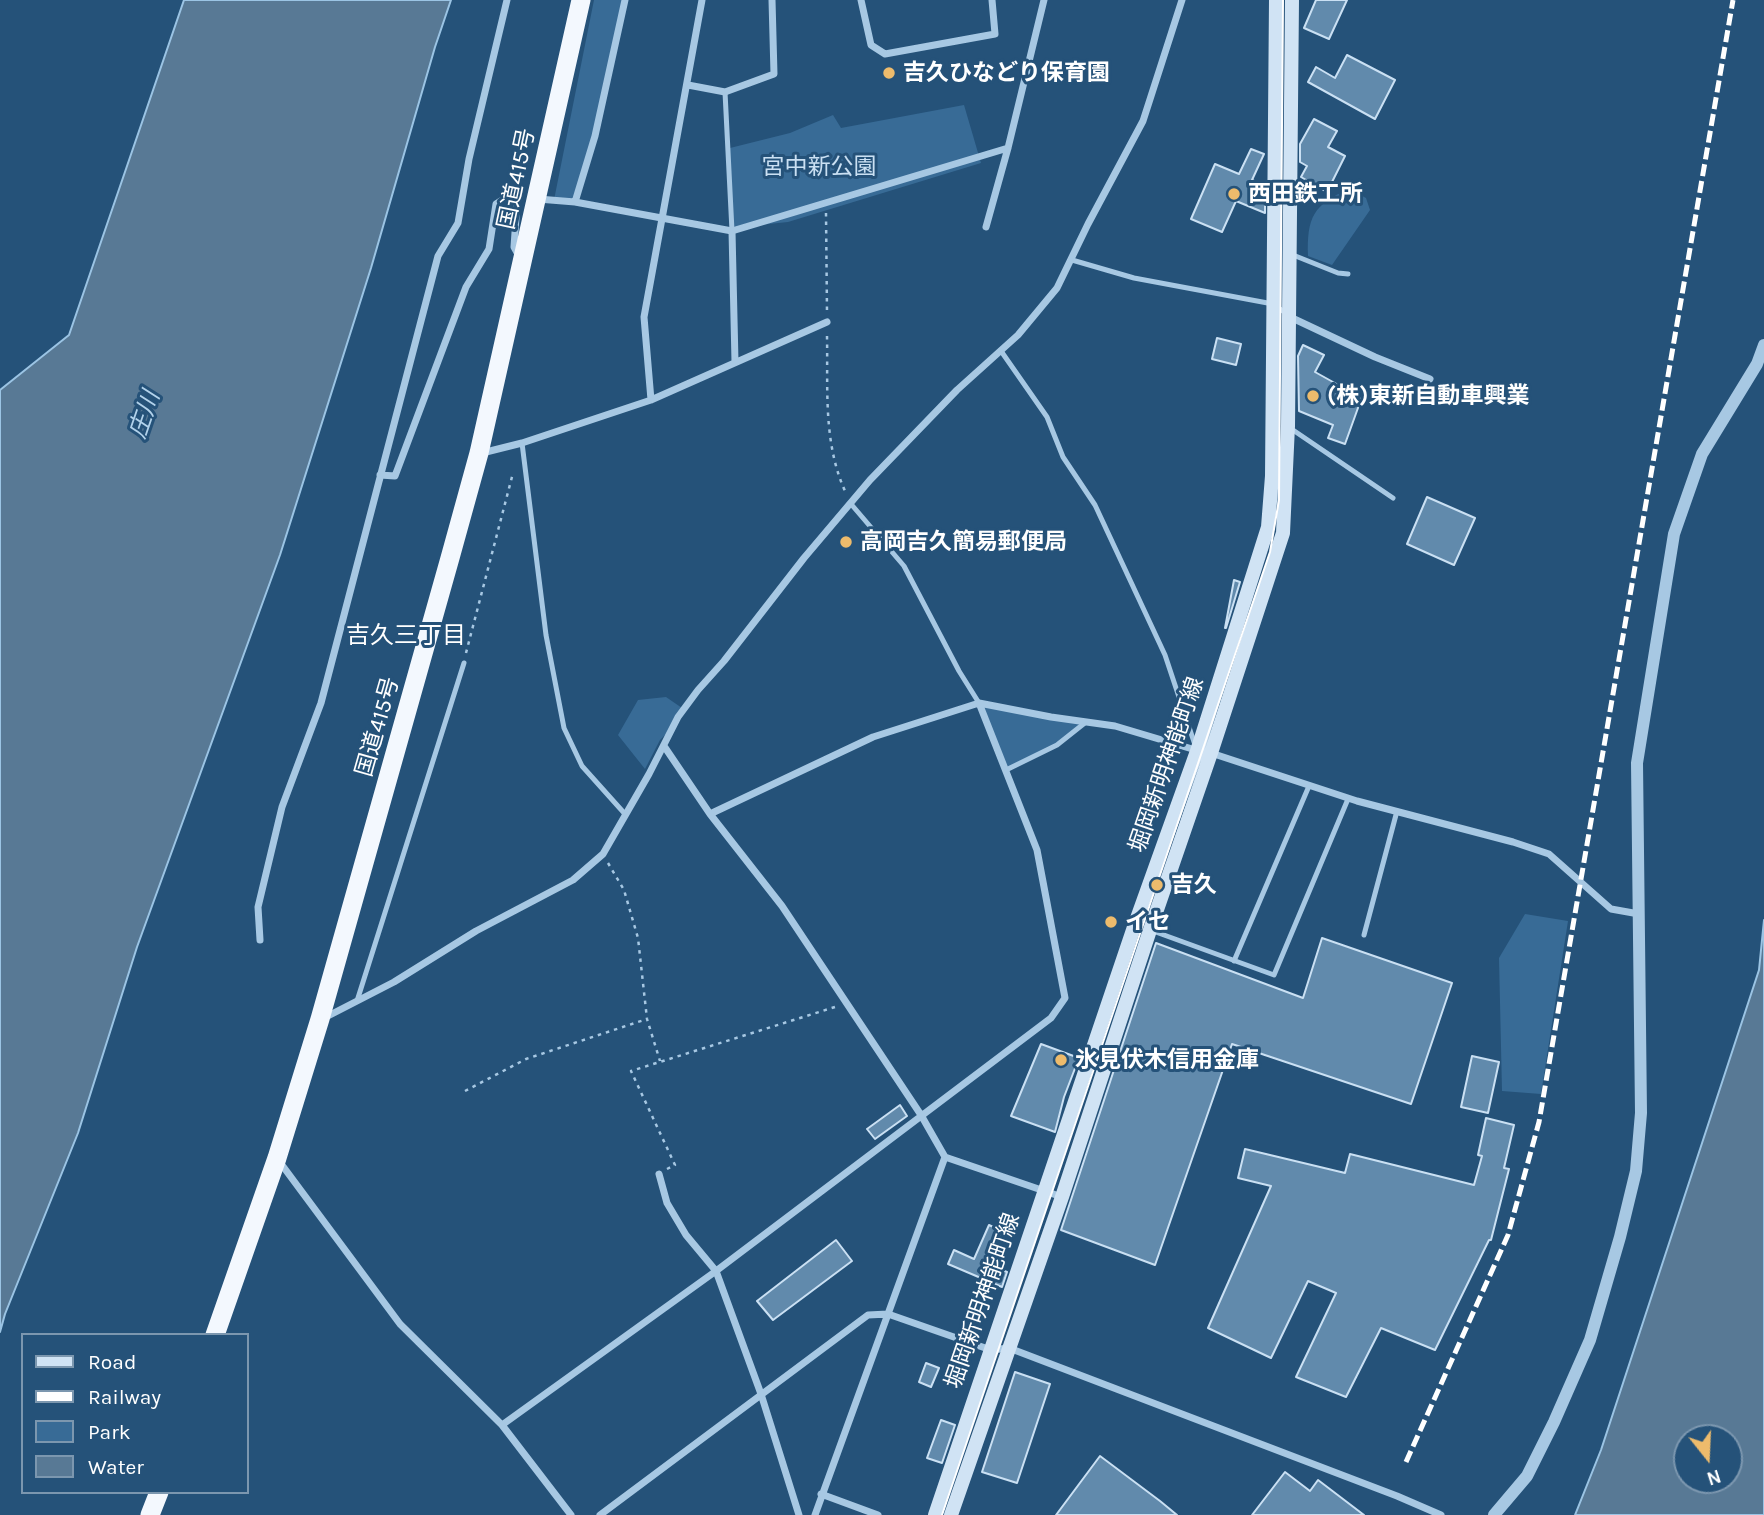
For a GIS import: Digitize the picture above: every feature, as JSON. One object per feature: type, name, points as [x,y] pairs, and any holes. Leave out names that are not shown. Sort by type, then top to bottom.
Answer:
[{"type":"highway","name":"国道415号","points":[[216,1333],[277,1158],[320,1019],[479,453],[581,0]]},
{"type":"highway","points":[[150,1515],[158,1494]]},
{"type":"main road","name":"堀岡新明神能町線","points":[[951,1515],[1062,1198],[1150,930],[1268,527],[1272,486],[1276,0]]},
{"type":"main road","name":"堀岡新明神能町線","points":[[935,1515],[1045,1191],[1283,533],[1288,426],[1292,0]]},
{"type":"street","points":[[260,940],[258,907],[282,807],[321,703],[438,256],[458,223],[469,159],[507,0]]},
{"type":"street","points":[[575,202],[595,136],[625,0]]},
{"type":"street","points":[[651,400],[644,317],[702,0]]},
{"type":"street","points":[[688,85],[725,92],[774,74],[772,0]]},
{"type":"street","points":[[861,0],[871,45],[885,54],[995,34],[992,0]]},
{"type":"street","points":[[986,227],[1044,0]]},
{"type":"street","points":[[320,1019],[394,982],[476,931],[573,880],[603,854],[678,717],[698,690],[870,480],[957,390],[1001,351],[1038,313],[1057,288],[1143,121],[1182,0]]},
{"type":"street","points":[[537,199],[575,202],[732,231],[1008,148]]},
{"type":"street","points":[[380,475],[395,477],[466,286],[489,249],[496,204],[510,195],[517,203],[514,247],[523,265]]},
{"type":"street","points":[[732,231],[735,362]]},
{"type":"street","points":[[1289,316],[1375,357],[1430,379]]},
{"type":"street","points":[[479,453],[522,443],[651,400],[827,322]]},
{"type":"street","points":[[1493,1515],[1527,1476],[1590,1340],[1636,1171],[1641,1113],[1637,763],[1674,534],[1702,454],[1757,364],[1764,345]]},
{"type":"street","points":[[710,814],[873,737],[979,703],[1051,718],[1115,726],[1348,799],[1549,854],[1611,909],[1640,914]]},
{"type":"street","points":[[502,1425],[716,1271],[1051,1018],[1065,998],[1037,850],[979,703]]},
{"type":"street","points":[[664,746],[710,814],[782,906],[921,1115],[945,1157],[1062,1198]]},
{"type":"street","points":[[815,1515],[945,1157]]},
{"type":"street","points":[[277,1158],[400,1324],[502,1425],[571,1515]]},
{"type":"street","points":[[659,1174],[667,1203],[687,1235],[716,1271],[761,1394],[799,1515]]},
{"type":"street","points":[[600,1515],[868,1315],[888,1314],[991,1350],[1009,1348],[1398,1496],[1441,1515]]},
{"type":"street","points":[[821,1494],[878,1515]]},
{"type":"lane","points":[[725,92],[732,231]]},
{"type":"lane","points":[[1290,254],[1338,273],[1348,274]]},
{"type":"lane","points":[[1072,260],[1134,278],[1273,304],[1289,316]]},
{"type":"lane","points":[[1001,351],[1047,417],[1063,457],[1095,505],[1165,656],[1204,752]]},
{"type":"lane","points":[[1288,426],[1392,498]]},
{"type":"lane","points":[[522,443],[546,635],[564,728],[582,766],[625,814]]},
{"type":"lane","points":[[851,503],[904,566],[959,671],[979,703]]},
{"type":"lane","points":[[357,1001],[464,663]]},
{"type":"lane","points":[[1006,770],[1057,745],[1086,722]]},
{"type":"lane","points":[[1234,961],[1309,786]]},
{"type":"lane","points":[[1150,930],[1274,975],[1348,799]]},
{"type":"lane","points":[[1364,935],[1398,811]]},
{"type":"path","points":[[825,204],[827,431],[837,473],[851,503]]},
{"type":"path","points":[[464,663],[522,443]]},
{"type":"path","points":[[603,854],[624,890],[638,937],[647,1018],[660,1061]]},
{"type":"path","points":[[659,1174],[675,1165],[631,1071],[846,1004]]},
{"type":"path","points":[[465,1091],[526,1059],[647,1018]]},
{"type":"green space","points":[[594,0],[624,0],[598,119],[575,202],[554,200]]},
{"type":"green space","name":"宮中新公園","points":[[964,105],[981,163],[788,222],[730,228],[730,148],[790,133],[833,115],[841,128]]},
{"type":"green space","points":[[1349,189],[1366,198],[1370,210],[1332,265],[1308,256],[1309,231],[1315,214],[1327,201]]},
{"type":"green space","points":[[666,697],[682,708],[660,740],[645,769],[618,735],[638,700]]},
{"type":"green space","points":[[979,703],[1086,722],[1057,745],[1006,770]]},
{"type":"green space","points":[[1525,914],[1568,921],[1541,1094],[1502,1091],[1499,958]]},
{"type":"water","name":"庄川","points":[[184,0],[451,0],[371,268],[280,555],[137,947],[78,1133],[0,1332],[0,390],[69,335]]},
{"type":"water","points":[[1764,920],[1764,1515],[1575,1515],[1601,1450],[1759,970]]},
{"type":"building","points":[[1316,0],[1347,0],[1329,39],[1304,28]]},
{"type":"building","points":[[1347,55],[1395,80],[1375,119],[1308,82],[1316,67],[1335,78]]},
{"type":"building","points":[[1314,119],[1337,131],[1328,147],[1345,156],[1327,192],[1301,177],[1307,166],[1300,162],[1300,144]]},
{"type":"building","name":"西田鉄工所","points":[[1251,149],[1264,154],[1252,180],[1265,186],[1265,213],[1236,201],[1222,232],[1191,219],[1215,164],[1239,174]]},
{"type":"building","points":[[1217,338],[1241,344],[1236,365],[1212,359]]},
{"type":"building","points":[[1303,345],[1324,355],[1315,372],[1342,387],[1363,394],[1345,444],[1328,438],[1333,425],[1299,411],[1298,356]]},
{"type":"building","points":[[1427,497],[1475,518],[1454,565],[1407,544]]},
{"type":"building","points":[[1234,580],[1240,582],[1225,628]]},
{"type":"building","points":[[1322,938],[1452,983],[1411,1104],[1232,1044],[1155,1265],[1061,1230],[1156,943],[1303,998]]},
{"type":"building","points":[[1041,1044],[1079,1058],[1064,1097],[1055,1132],[1011,1116]]},
{"type":"building","points":[[1472,1056],[1499,1062],[1488,1113],[1461,1107]]},
{"type":"building","points":[[900,1105],[907,1116],[875,1139],[867,1129]]},
{"type":"building","points":[[1486,1118],[1514,1125],[1504,1168],[1509,1169],[1491,1240],[1435,1350],[1381,1328],[1346,1397],[1296,1377],[1336,1293],[1308,1281],[1271,1358],[1208,1328],[1271,1186],[1238,1178],[1245,1149],[1345,1173],[1350,1154],[1474,1185],[1482,1156],[1478,1155]]},
{"type":"building","points":[[989,1225],[1006,1233],[992,1266],[1007,1272],[1002,1287],[948,1264],[954,1250],[974,1259]]},
{"type":"building","points":[[836,1240],[852,1261],[773,1320],[757,1301]]},
{"type":"building","points":[[926,1363],[939,1368],[931,1387],[919,1382]]},
{"type":"building","points":[[1015,1372],[1050,1384],[1017,1483],[982,1472]]},
{"type":"building","points":[[941,1420],[955,1425],[942,1463],[927,1458]]},
{"type":"building","points":[[1100,1456],[1160,1501],[1177,1515],[1056,1515]]},
{"type":"building","points":[[1285,1472],[1310,1491],[1318,1480],[1364,1515],[1252,1515]]},
{"type":"tram line","points":[[942,1515],[1270,552],[1279,500],[1283,0]]},
{"type":"railway","points":[[1406,1462],[1508,1235],[1539,1122],[1733,0]]},
{"type":"place","name":"吉久ひなどり保育園","points":[[889,73]]},
{"type":"place","name":"西田鉄工所","points":[[1234,194]]},
{"type":"place","name":"(株)東新自動車興業","points":[[1313,396]]},
{"type":"place","name":"高岡吉久簡易郵便局","points":[[846,542]]},
{"type":"place","name":"吉久","points":[[1157,885]]},
{"type":"place","name":"イセ","points":[[1111,922]]},
{"type":"place","name":"氷見伏木信用金庫","points":[[1061,1060]]},
{"type":"district","name":"吉久三丁目","points":[[406,636]]}]
